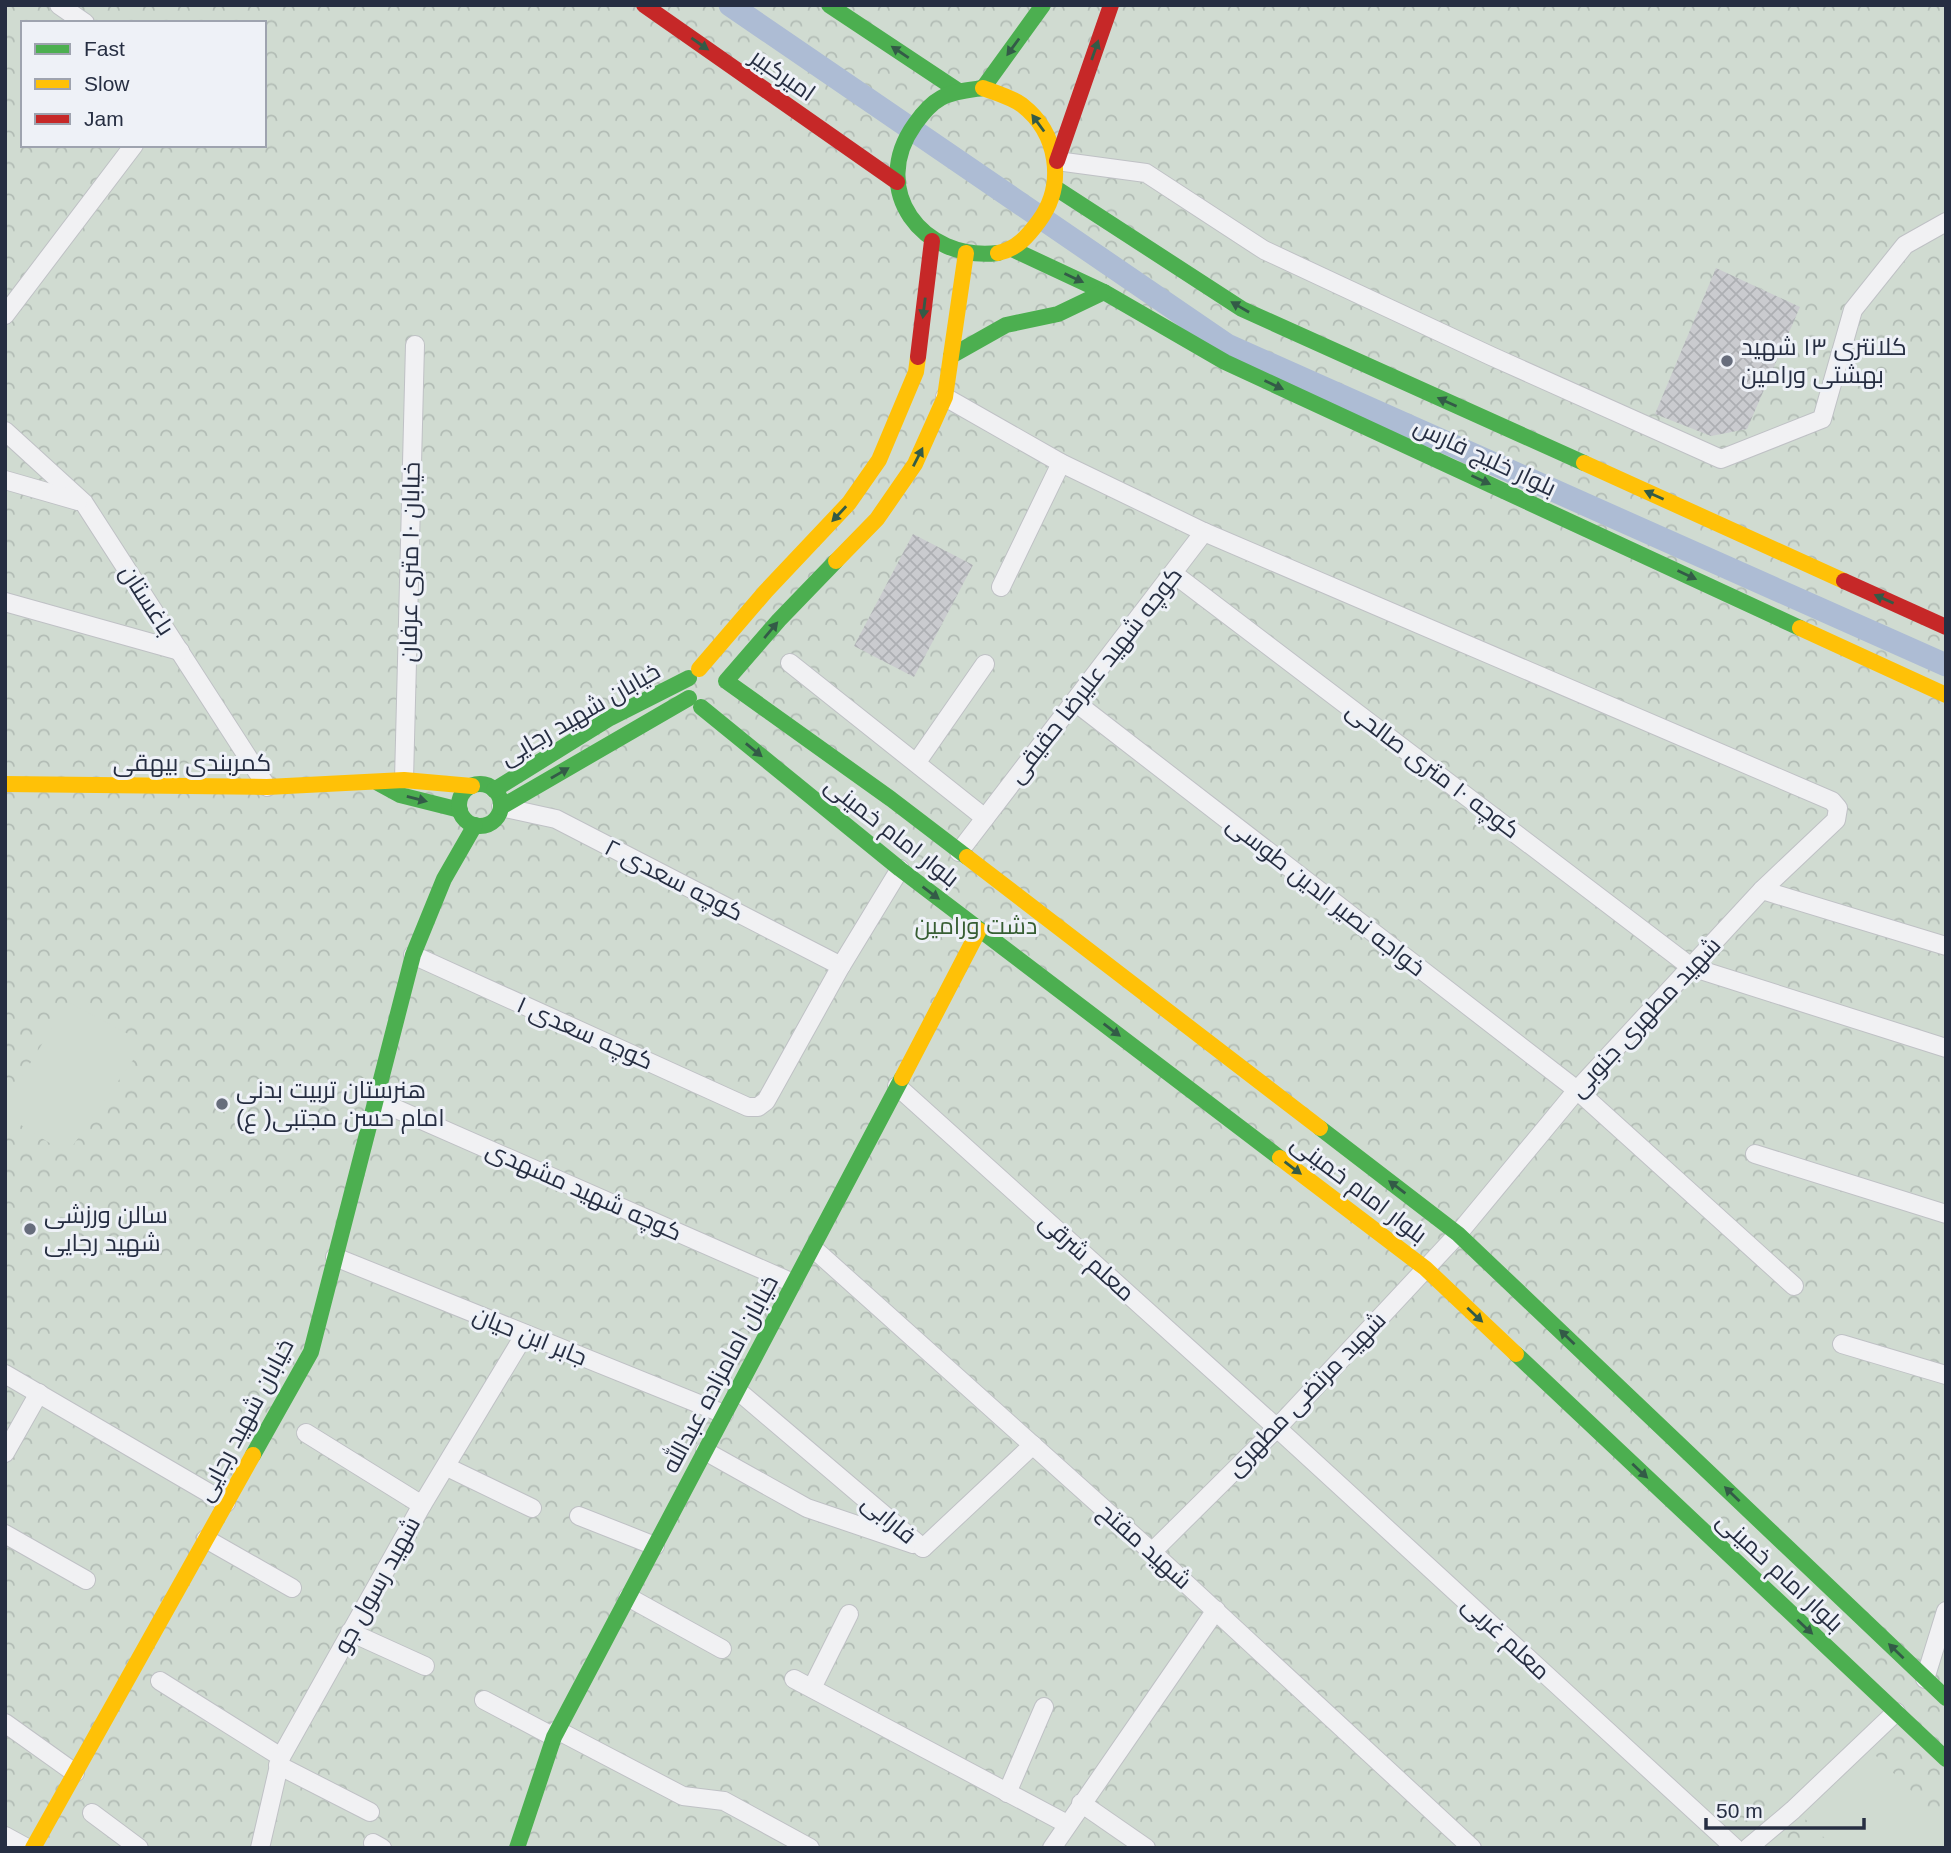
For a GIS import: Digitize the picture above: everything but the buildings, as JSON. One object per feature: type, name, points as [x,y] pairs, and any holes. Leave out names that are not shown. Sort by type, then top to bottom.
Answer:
[{"type":"main road","name":"امیرکبیر","points":[[644,5],[897,182]]},
{"type":"main road","points":[[829,5],[957,90]]},
{"type":"main road","points":[[983,88],[1043,5]]},
{"type":"main road","points":[[1057,161],[1034,116],[1006,96],[983,88],[957,90],[936,101],[919,118],[906,138],[898,158],[897,182],[903,203],[915,225],[932,241],[967,253],[989,254],[1012,249],[1032,230],[1046,209],[1054,187],[1057,161],[1111,5]]},
{"type":"main road","name":"بلوار خلیج فارس","points":[[1054,187],[1242,309],[1946,627]]},
{"type":"main road","points":[[694,673],[712,668],[723,675],[727,694],[721,702],[713,707],[695,702],[687,684],[694,673],[766,591],[849,503],[879,460],[916,372],[932,241]]},
{"type":"main road","name":"بلوار خلیج فارس","points":[[1012,249],[1104,292],[1225,362],[1946,695]]},
{"type":"main road","points":[[726,681],[779,620],[877,519],[915,464],[945,397],[967,253]]},
{"type":"main road","points":[[951,356],[1006,325],[1058,314],[1104,292]]},
{"type":"main road","name":"خیابان شهید رجایی","points":[[494,790],[610,718],[694,673]]},
{"type":"main road","name":"بلوار امام خمینی","points":[[726,681],[891,799],[1458,1234],[1946,1698]]},
{"type":"main road","name":"خیابان شهید رجایی","points":[[501,807],[695,702]]},
{"type":"main road","name":"بلوار امام خمینی","points":[[695,702],[900,869],[1425,1268],[1946,1759]]},
{"type":"main road","name":"کمربندی بیهقی","points":[[5,784],[267,787],[404,780],[472,786]]},
{"type":"main road","name":"کمربندی بیهقی","points":[[378,782],[400,795],[460,810]]},
{"type":"main road","points":[[484,785],[494,790],[501,801],[499,815],[489,824],[475,825],[465,820],[460,810],[463,793],[472,786],[484,785]]},
{"type":"main road","name":"خیابان شهید رجایی","points":[[33,1848],[311,1352],[413,955],[444,879],[475,825]]},
{"type":"main road","name":"خیابان امامزاده عبدالله","points":[[517,1848],[556,1734],[793,1283],[814,1249],[979,930]]},
{"type":"street","points":[[59,5],[82,21]]},
{"type":"street","points":[[5,315],[132,147]]},
{"type":"street","points":[[1057,161],[1146,173],[1264,250],[1721,459],[1822,419],[1853,310],[1905,245],[1946,222]]},
{"type":"street","name":"خیابان ۱۰ متری عرفان","points":[[404,780],[415,345]]},
{"type":"street","points":[[945,397],[1061,463],[1205,531]]},
{"type":"street","name":"باغستان","points":[[5,431],[84,503],[267,787]]},
{"type":"street","points":[[1001,587],[1061,463]]},
{"type":"street","points":[[5,480],[84,503]]},
{"type":"street","name":"کوچه شهید علیرضا حقیقی","points":[[959,852],[1205,531]]},
{"type":"street","name":"شهید مطهری جنوبی","points":[[1205,531],[1832,801],[1838,808],[1836,820],[1762,890],[1577,1090],[1458,1234]]},
{"type":"street","name":"کوچه ۱۰ متری صالحی","points":[[1174,574],[1691,967],[1946,1048]]},
{"type":"street","points":[[5,602],[180,651]]},
{"type":"street","points":[[790,663],[985,818]]},
{"type":"street","points":[[917,762],[985,664]]},
{"type":"street","name":"خواجه نصیر الدین طوسی","points":[[1074,702],[1577,1090],[1794,1286]]},
{"type":"street","name":"کوچه سعدی ۲","points":[[501,807],[556,819],[841,967]]},
{"type":"street","points":[[841,967],[900,869]]},
{"type":"street","points":[[1762,890],[1946,946]]},
{"type":"street","name":"کوچه سعدی ۱","points":[[413,955],[748,1107],[758,1107],[766,1101],[841,967]]},
{"type":"street","name":"معلم شرقی","points":[[897,1086],[1277,1428]]},
{"type":"street","name":"کوچه شهید مشهدی","points":[[376,1100],[793,1283]]},
{"type":"street","points":[[1755,1154],[1946,1214]]},
{"type":"street","name":"شهید مرتضی مطهری","points":[[1152,1552],[1277,1428],[1458,1234]]},
{"type":"street","name":"شهید مفتح","points":[[814,1249],[1216,1610],[1472,1848]]},
{"type":"street","name":"جابر ابن حیان","points":[[335,1256],[724,1414]]},
{"type":"street","name":"شهید رسول جو","points":[[260,1848],[280,1761],[422,1505],[526,1334]]},
{"type":"street","points":[[1842,1344],[1946,1375]]},
{"type":"street","points":[[5,1374],[226,1503]]},
{"type":"street","name":"فارابی","points":[[737,1390],[923,1548]]},
{"type":"street","points":[[5,1452],[39,1393]]},
{"type":"street","name":"معلم غربی","points":[[1277,1428],[1735,1848]]},
{"type":"street","points":[[306,1433],[422,1505]]},
{"type":"street","points":[[923,1548],[1033,1445]]},
{"type":"street","name":"فارابی","points":[[705,1451],[807,1508],[923,1548]]},
{"type":"street","points":[[447,1467],[532,1508]]},
{"type":"street","points":[[579,1516],[655,1546]]},
{"type":"street","points":[[5,1534],[86,1580]]},
{"type":"street","points":[[206,1539],[292,1588]]},
{"type":"street","points":[[628,1597],[722,1649]]},
{"type":"street","points":[[1052,1848],[1216,1610]]},
{"type":"street","points":[[1925,1679],[1946,1611]]},
{"type":"street","points":[[812,1688],[849,1614]]},
{"type":"street","points":[[350,1633],[425,1666]]},
{"type":"street","points":[[793,1679],[1068,1825]]},
{"type":"street","points":[[160,1681],[280,1761],[370,1812]]},
{"type":"street","points":[[484,1700],[684,1797],[724,1801],[810,1848]]},
{"type":"street","points":[[1007,1793],[1044,1707]]},
{"type":"street","points":[[1748,1848],[1793,1810],[1896,1712]]},
{"type":"street","points":[[5,1723],[75,1773]]},
{"type":"street","points":[[1082,1803],[1146,1848]]},
{"type":"street","points":[[92,1813],[139,1848]]},
{"type":"street","points":[[5,1836],[27,1848]]},
{"type":"green space","name":"دشت ورامین","points":[[5,5],[1946,5],[1946,1848],[5,1848]]},
{"type":"green space","points":[[68,1002],[145,1043],[67,1154],[5,1115],[5,1104]]},
{"type":"green space","points":[[1871,1751],[1946,1825],[1946,1848],[1835,1848],[1804,1818]]},
{"type":"waterway","points":[[730,5],[1227,345],[1946,665]]},
{"type":"traffic: fast","points":[[829,5],[957,90]]},
{"type":"traffic: fast","points":[[983,88],[1043,5]]},
{"type":"traffic: fast","points":[[983,88],[946,96],[926,110],[902,149],[897,173],[901,196],[910,217],[926,234],[946,246],[971,253],[998,253]]},
{"type":"traffic: fast","points":[[1054,187],[1242,309],[1584,463]]},
{"type":"traffic: fast","points":[[1012,249],[1104,292],[1225,362],[1800,628]]},
{"type":"traffic: fast","points":[[951,356],[1006,325],[1058,314],[1104,292]]},
{"type":"traffic: fast","points":[[836,561],[779,620],[726,681],[967,857]]},
{"type":"traffic: fast","points":[[494,790],[610,718],[689,678]]},
{"type":"traffic: fast","points":[[501,807],[689,698]]},
{"type":"traffic: fast","points":[[701,707],[900,869],[1280,1158]]},
{"type":"traffic: fast","points":[[378,783],[400,795],[460,810]]},
{"type":"traffic: fast","points":[[480,784],[495,790],[501,805],[495,820],[480,826],[465,820],[459,805],[465,790],[480,784]]},
{"type":"traffic: fast","points":[[253,1455],[311,1352],[413,955],[444,879],[475,825]]},
{"type":"traffic: fast","points":[[517,1848],[554,1737],[902,1078]]},
{"type":"traffic: fast","points":[[1320,1128],[1458,1234],[1946,1698]]},
{"type":"traffic: fast","points":[[1516,1354],[1946,1759]]},
{"type":"traffic: slow","points":[[983,88],[1018,102],[1034,117],[1044,130],[1054,160],[1053,191],[1039,221],[1022,241],[998,253]]},
{"type":"traffic: slow","points":[[836,561],[877,519],[915,464],[945,397],[966,253]]},
{"type":"traffic: slow","points":[[699,669],[766,591],[849,503],[879,460],[916,372],[918,357]]},
{"type":"traffic: slow","points":[[1584,463],[1844,581]]},
{"type":"traffic: slow","points":[[1800,628],[1946,695]]},
{"type":"traffic: slow","points":[[5,784],[267,787],[404,780],[472,786]]},
{"type":"traffic: slow","points":[[967,857],[1320,1128]]},
{"type":"traffic: slow","points":[[902,1078],[979,930]]},
{"type":"traffic: slow","points":[[1280,1158],[1425,1268],[1516,1354]]},
{"type":"traffic: slow","points":[[33,1848],[253,1455]]},
{"type":"traffic: jam","points":[[644,5],[897,182]]},
{"type":"traffic: jam","points":[[1057,161],[1111,5]]},
{"type":"traffic: jam","points":[[918,357],[932,241]]},
{"type":"traffic: jam","points":[[1844,581],[1946,627]]},
{"type":"place","name":"کلانتری ۱۳ شهید بهشتی ورامین","points":[[1727,361]]},
{"type":"place","name":"هنرستان تربیت بدنی امام حسن مجتبی( ع)","points":[[222,1104]]},
{"type":"place","name":"سالن ورزشی شهید رجایی","points":[[30,1229]]}]
